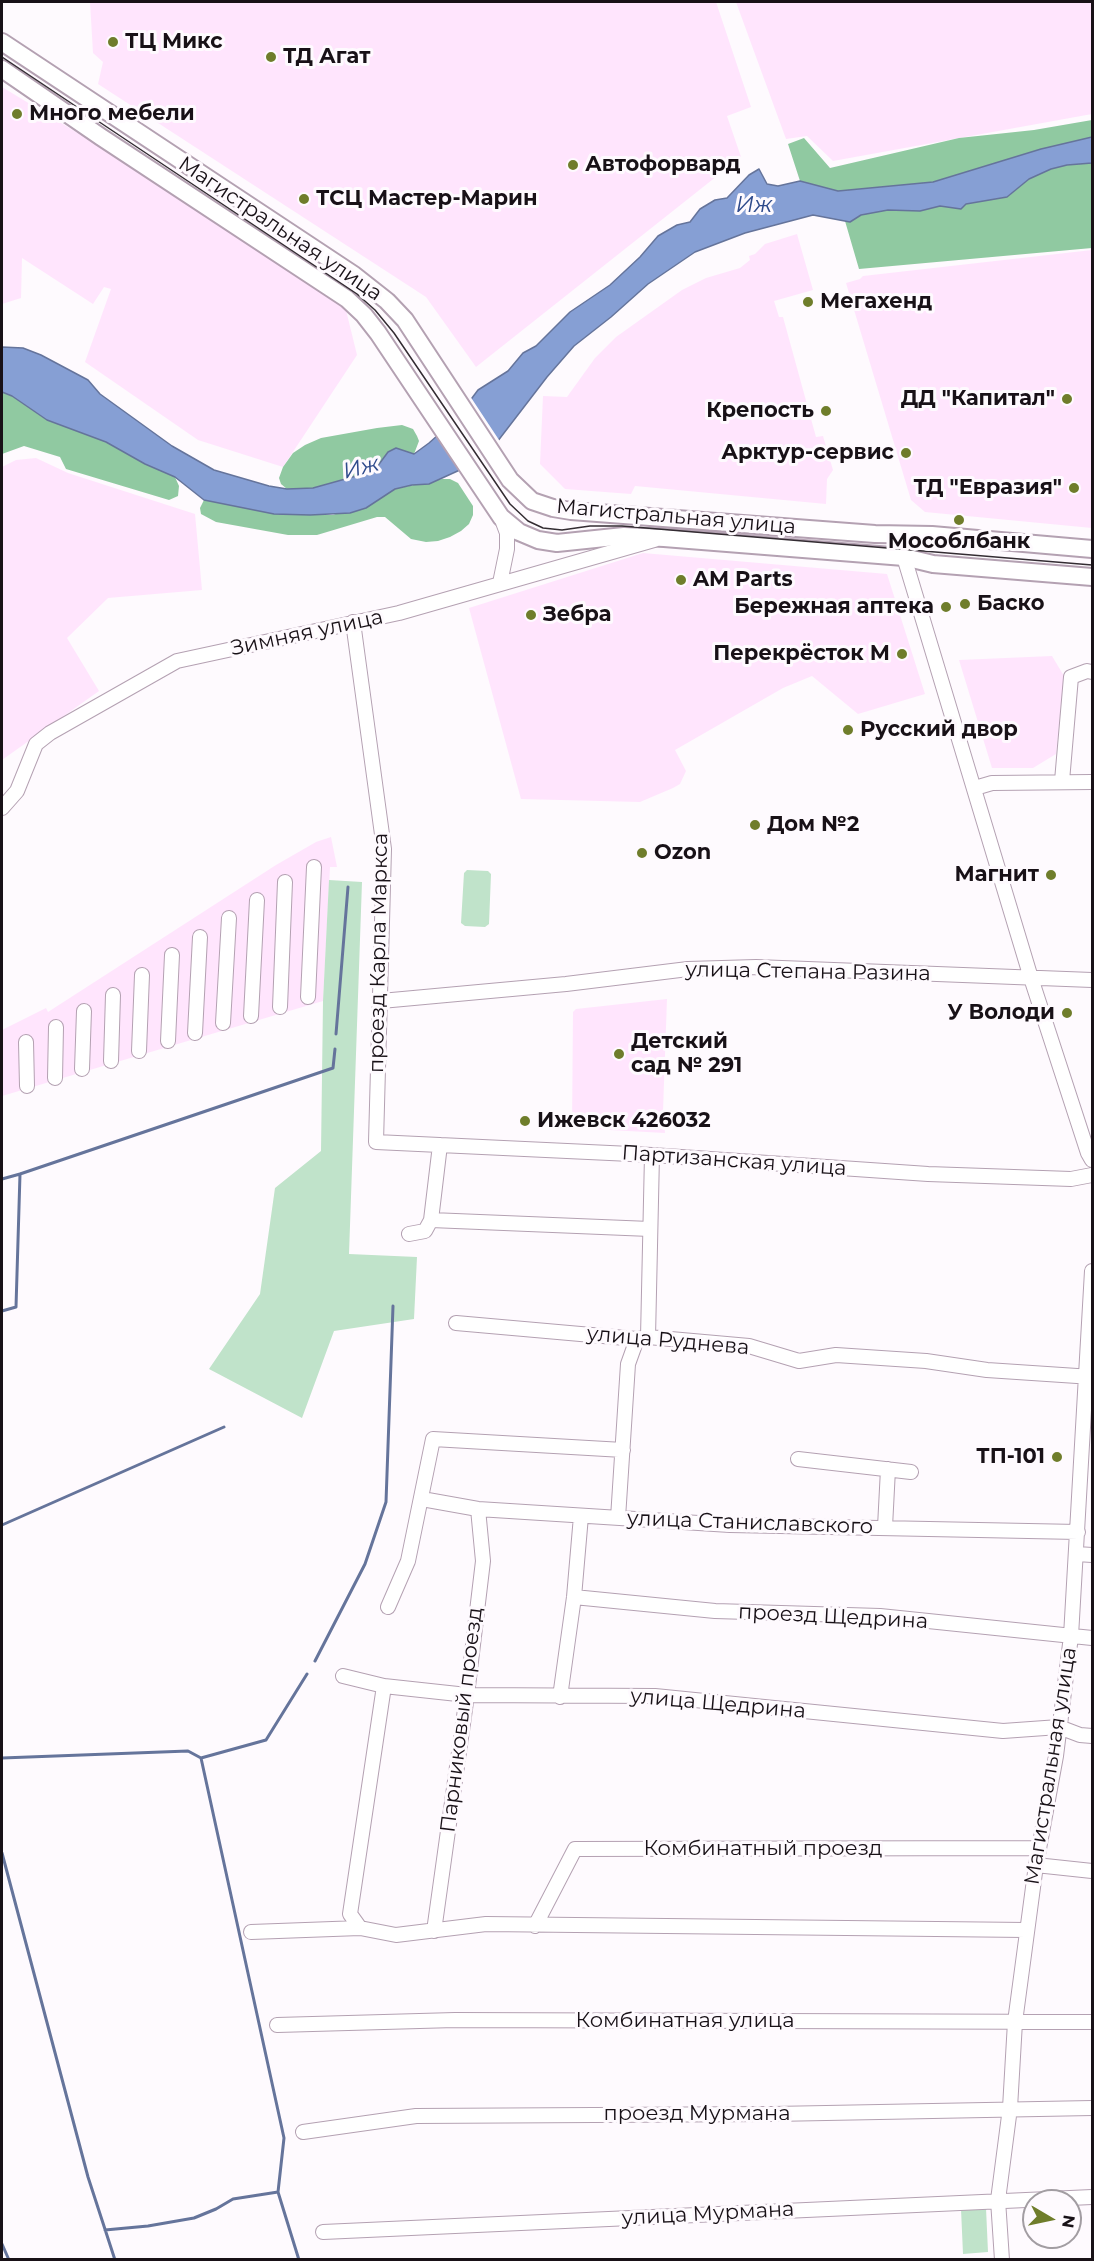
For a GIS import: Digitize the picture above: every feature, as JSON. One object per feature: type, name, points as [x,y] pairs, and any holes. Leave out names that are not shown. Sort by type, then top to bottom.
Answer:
[{"type":"main road","name":"Магистральная улица","points":[[2,42],[354,275],[387,301],[405,320],[510,480],[532,501],[571,511],[898,536],[932,534],[1092,549]]},
{"type":"main road","name":"Магистральная улица","points":[[2,69],[347,299],[378,333],[501,517],[519,532],[538,540],[557,543],[624,536],[664,538],[904,557],[933,564],[1092,577]]},
{"type":"main road","points":[[898,536],[904,557]]},
{"type":"street","points":[[500,584],[507,549],[507,533],[501,517]]},
{"type":"street","name":"Зимняя улица","points":[[2,808],[18,792],[36,744],[50,733],[177,661],[399,613],[664,538]]},
{"type":"street","points":[[904,557],[1031,978],[1092,1160]]},
{"type":"street","name":"проезд Карла Маркса","points":[[353,622],[384,849],[376,1142]]},
{"type":"street","points":[[1062,781],[1071,677],[1087,671],[1092,672]]},
{"type":"street","points":[[975,788],[992,783],[1092,782]]},
{"type":"street","points":[[308,998],[314,867]]},
{"type":"street","points":[[280,1007],[285,882]]},
{"type":"street","points":[[251,1016],[257,900]]},
{"type":"street","points":[[223,1023],[229,918]]},
{"type":"street","points":[[195,1033],[200,937]]},
{"type":"street","points":[[168,1041],[172,955]]},
{"type":"street","name":"улица Степана Разина","points":[[381,1001],[566,984],[688,969],[756,967],[1092,980]]},
{"type":"street","points":[[139,1051],[142,975]]},
{"type":"street","points":[[111,1061],[113,995]]},
{"type":"street","points":[[82,1069],[84,1011]]},
{"type":"street","points":[[54,1078],[56,1027]]},
{"type":"street","points":[[26,1042],[27,1086]]},
{"type":"street","name":"Партизанская улица","points":[[376,1142],[652,1155],[928,1174],[1071,1179],[1092,1175]]},
{"type":"street","points":[[409,1234],[425,1231],[431,1220],[440,1145]]},
{"type":"street","points":[[618,1518],[628,1364],[643,1338],[652,1155]]},
{"type":"street","points":[[431,1220],[650,1229]]},
{"type":"street","name":"Магистральная улица","points":[[1002,2259],[998,2200],[1010,2108],[1015,2022],[1038,1848],[1056,1756],[1071,1636],[1090,1377],[1092,1271]]},
{"type":"street","name":"улица Руднева","points":[[456,1323],[749,1346],[799,1361],[836,1355],[1090,1377]]},
{"type":"street","points":[[388,1607],[408,1561],[433,1439],[623,1450]]},
{"type":"street","points":[[798,1459],[911,1472]]},
{"type":"street","points":[[885,1527],[888,1469]]},
{"type":"street","name":"улица Станиславского","points":[[422,1499],[478,1509],[730,1525],[1078,1532]]},
{"type":"street","name":"Парниковый проезд","points":[[434,1931],[483,1560],[478,1509]]},
{"type":"street","points":[[560,1697],[574,1597],[581,1516]]},
{"type":"street","points":[[1077,1554],[1092,1555]]},
{"type":"street","name":"проезд Щедрина","points":[[574,1597],[715,1611],[880,1616],[1092,1638]]},
{"type":"street","name":"улица Щедрина","points":[[343,1676],[384,1686],[466,1695],[655,1696],[1003,1731],[1059,1727],[1080,1735],[1092,1736]]},
{"type":"street","points":[[360,1928],[350,1914],[384,1686]]},
{"type":"street","name":"Комбинатный проезд","points":[[536,1926],[575,1849],[1038,1848]]},
{"type":"street","points":[[1036,1864],[1092,1871]]},
{"type":"street","points":[[251,1932],[360,1928],[396,1935],[486,1924],[1026,1930]]},
{"type":"street","name":"Комбинатная улица","points":[[278,2025],[455,2020],[1092,2022]]},
{"type":"street","name":"проезд Мурмана","points":[[303,2132],[416,2116],[773,2114],[1092,2108]]},
{"type":"street","name":"улица Мурмана","points":[[323,2232],[1092,2197]]},
{"type":"shaded area","points":[[90,2],[716,2],[751,107],[727,116],[741,157],[476,367],[426,297],[98,84],[103,62],[93,53]]},
{"type":"shaded area","points":[[736,2],[1092,2],[1092,114],[833,161],[807,136],[786,139]]},
{"type":"shaded area","points":[[2,87],[91,141],[345,306],[357,355],[283,467],[198,440],[85,362],[111,289],[104,287],[93,304],[22,258],[21,298],[2,304]]},
{"type":"shaded area","points":[[797,234],[813,290],[774,301],[779,317],[783,317],[816,437],[823,436],[833,470],[827,479],[826,504],[635,486],[631,494],[565,489],[540,464],[543,396],[567,397],[595,358],[616,337],[682,290],[706,278],[740,268],[750,260],[749,256],[755,254],[765,244]]},
{"type":"shaded area","points":[[1092,250],[1092,528],[925,512],[911,500],[846,283],[863,276]]},
{"type":"shaded area","points":[[36,458],[68,473],[195,514],[202,590],[108,598],[67,638],[99,691],[2,760],[2,467],[16,460]]},
{"type":"shaded area","points":[[643,553],[887,574],[925,694],[858,714],[812,676],[783,688],[675,750],[686,771],[680,784],[640,802],[521,799],[469,608]]},
{"type":"shaded area","points":[[1052,656],[1064,676],[1056,754],[1033,768],[992,768],[959,660]]},
{"type":"shaded area","points":[[331,837],[337,867],[330,867],[323,1001],[2,1096],[2,1030],[46,1008],[48,1012],[276,865],[316,842]]},
{"type":"shaded area","name":"Детский сад № 291","points":[[667,999],[663,1111],[665,1133],[572,1128],[573,1012],[576,1009]]},
{"type":"green space","points":[[1092,120],[1092,137],[1041,149],[933,182],[838,191],[800,181],[788,144],[804,138],[830,168],[959,138],[1034,130]]},
{"type":"green space","points":[[1092,163],[1092,248],[859,269],[845,221],[850,222],[861,215],[888,210],[920,211],[940,206],[961,209],[966,204],[1007,197],[1029,179],[1051,169]]},
{"type":"green space","points":[[2,392],[12,396],[47,420],[106,442],[145,464],[175,477],[179,486],[178,496],[169,500],[66,469],[60,457],[24,446],[2,454]]},
{"type":"green space","points":[[402,425],[413,429],[417,436],[419,441],[414,454],[396,449],[388,452],[374,471],[313,488],[287,489],[281,484],[279,478],[283,467],[293,453],[305,445],[321,438]]},
{"type":"green space","points":[[450,479],[458,483],[473,506],[473,515],[469,524],[461,531],[438,541],[426,542],[411,539],[385,517],[377,517],[317,535],[288,535],[216,522],[201,514],[200,508],[204,500],[274,514],[333,515],[380,498],[395,489]]},
{"type":"green space","points":[[467,870],[488,871],[491,874],[489,924],[485,927],[465,926],[461,923],[464,873]]},
{"type":"green space","points":[[329,880],[362,882],[349,1254],[417,1257],[414,1319],[334,1331],[302,1418],[209,1369],[260,1294],[275,1188],[321,1151],[323,1001]]},
{"type":"green space","points":[[986,2208],[988,2252],[963,2254],[961,2209]]},
{"type":"water","name":"Иж","points":[[1092,137],[1092,163],[1051,169],[1029,179],[1007,197],[966,204],[961,209],[940,206],[920,211],[888,210],[861,215],[850,222],[813,215],[745,233],[695,252],[648,284],[574,346],[547,377],[484,459],[429,484],[395,489],[366,508],[350,513],[274,514],[204,500],[175,477],[145,464],[106,442],[47,420],[12,396],[2,392],[2,347],[23,348],[88,380],[100,394],[172,446],[214,470],[269,486],[287,489],[313,488],[374,471],[388,452],[396,448],[414,454],[457,418],[478,390],[508,371],[523,353],[536,346],[570,312],[610,285],[640,257],[658,236],[677,225],[690,222],[700,209],[715,200],[727,198],[749,175],[759,169],[767,184],[778,186],[800,181],[838,191],[933,182],[1041,149]]},
{"type":"pier","points":[[470,396],[501,443],[486,462],[463,472],[436,433]]},
{"type":"waterway","points":[[336,1034],[348,887]]},
{"type":"waterway","points":[[2,1311],[16,1307],[20,1174],[333,1068],[335,1049]]},
{"type":"waterway","points":[[2,1179],[20,1174]]},
{"type":"waterway","points":[[315,1661],[365,1564],[386,1502],[393,1306]]},
{"type":"waterway","points":[[2,1525],[224,1427]]},
{"type":"waterway","points":[[2,1758],[188,1751],[201,1758],[266,1740],[307,1674]]},
{"type":"waterway","points":[[201,1758],[284,2138],[278,2192],[299,2260]]},
{"type":"waterway","points":[[2,1853],[88,2177],[115,2260]]},
{"type":"waterway","points":[[105,2230],[194,2218],[233,2199],[278,2192]]},
{"type":"waterway","points":[[2,2244],[9,2260]]},
{"type":"tram line","points":[[2,57],[357,294],[375,310],[394,333],[510,504],[528,521],[543,528],[562,530],[590,526],[622,526],[1092,565]]},
{"type":"place","name":"ТЦ Микс","points":[[113,42]]},
{"type":"place","name":"ТД Агат","points":[[271,57]]},
{"type":"place","name":"Много мебели","points":[[17,114]]},
{"type":"place","name":"Автофорвард","points":[[573,165]]},
{"type":"place","name":"ТСЦ Мастер-Марин","points":[[304,199]]},
{"type":"place","name":"Мегахенд","points":[[808,302]]},
{"type":"place","name":"ДД \"Капитал\"","points":[[1067,399]]},
{"type":"place","name":"Крепость","points":[[826,411]]},
{"type":"place","name":"Арктур-сервис","points":[[906,453]]},
{"type":"place","name":"ТД \"Евразия\"","points":[[1074,488]]},
{"type":"place","name":"Мособлбанк","points":[[959,520]]},
{"type":"place","name":"AM Parts","points":[[681,580]]},
{"type":"place","name":"Баско","points":[[965,604]]},
{"type":"place","name":"Бережная аптека","points":[[946,607]]},
{"type":"place","name":"Зебра","points":[[531,615]]},
{"type":"place","name":"Перекрёсток М","points":[[902,654]]},
{"type":"place","name":"Русский двор","points":[[848,730]]},
{"type":"place","name":"Дом №2","points":[[755,825]]},
{"type":"place","name":"Ozon","points":[[642,853]]},
{"type":"place","name":"Магнит","points":[[1051,875]]},
{"type":"place","name":"У Володи","points":[[1067,1013]]},
{"type":"place","name":"Детский сад № 291","points":[[619,1054]]},
{"type":"place","name":"Ижевск 426032","points":[[525,1121]]},
{"type":"place","name":"ТП-101","points":[[1057,1457]]}]
